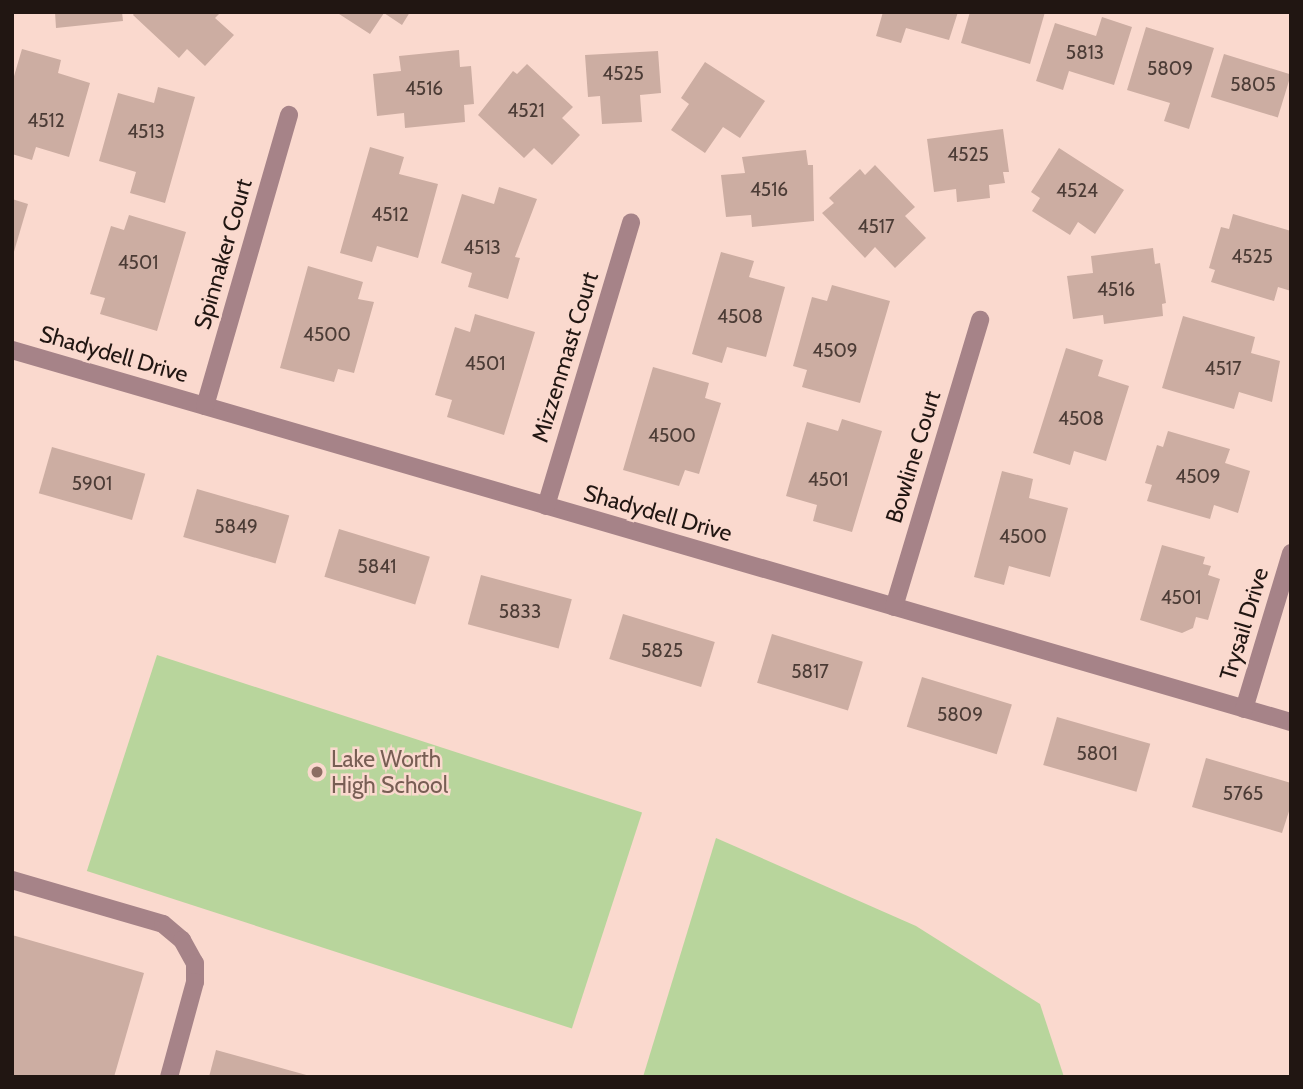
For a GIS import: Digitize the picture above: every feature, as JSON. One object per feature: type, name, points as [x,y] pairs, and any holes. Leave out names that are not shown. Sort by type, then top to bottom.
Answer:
[{"type":"street","name":"Spinnaker Court","points":[[205,406],[289,116]]},
{"type":"street","name":"Mizzenmast Court","points":[[546,506],[631,222]]},
{"type":"street","name":"Bowline Court","points":[[894,607],[979,320]]},
{"type":"street","name":"Shadydell Drive","points":[[12,350],[1291,722]]},
{"type":"street","name":"Trysail Drive","points":[[1244,709],[1291,553]]},
{"type":"street","points":[[12,880],[163,924],[182,940],[195,963],[195,982],[169,1077]]},
{"type":"green space","points":[[157,655],[642,813],[572,1028],[87,871]]},
{"type":"green space","points":[[716,838],[916,926],[1040,1004],[1064,1077],[643,1077]]},
{"type":"building","points":[[55,12],[122,12],[123,21],[56,28]]},
{"type":"building","points":[[135,12],[221,12],[215,18],[234,35],[205,66],[187,49],[179,58],[133,15]]},
{"type":"building","points":[[336,12],[410,12],[402,25],[384,13],[370,34]]},
{"type":"building","points":[[883,12],[958,12],[949,40],[906,28],[901,43],[876,36]]},
{"type":"building","points":[[970,12],[1045,12],[1030,64],[961,43]]},
{"type":"building","points":[[1102,17],[1132,27],[1114,85],[1069,71],[1063,90],[1036,81],[1055,23],[1096,36]]},
{"type":"building","points":[[1146,27],[1214,48],[1189,129],[1164,121],[1170,103],[1127,90]]},
{"type":"building","points":[[22,49],[61,60],[58,73],[90,83],[69,157],[36,147],[32,160],[12,154],[12,83]]},
{"type":"building","points":[[459,50],[460,67],[471,66],[474,104],[464,105],[465,122],[405,128],[404,113],[377,116],[373,74],[401,71],[399,56]]},
{"type":"building","points":[[658,51],[661,93],[640,95],[642,122],[602,124],[600,96],[588,97],[585,55]]},
{"type":"building","points":[[1224,54],[1291,74],[1278,117],[1211,97]]},
{"type":"building","points":[[705,62],[765,101],[740,138],[723,127],[705,153],[671,130],[689,104],[681,98]]},
{"type":"building","points":[[527,64],[573,107],[562,118],[580,135],[552,165],[534,148],[524,158],[478,115],[513,71],[517,74]]},
{"type":"building","points":[[158,87],[195,97],[165,203],[130,193],[136,172],[99,161],[118,93],[154,103]]},
{"type":"building","points":[[1003,129],[1009,172],[1003,172],[1005,183],[989,185],[990,198],[957,202],[956,189],[934,192],[927,139]]},
{"type":"building","points":[[370,147],[404,157],[399,174],[438,184],[418,258],[377,246],[372,262],[340,253]]},
{"type":"building","points":[[1059,148],[1124,190],[1095,234],[1078,222],[1070,235],[1032,211],[1040,198],[1031,192]]},
{"type":"building","points":[[806,150],[808,165],[813,165],[814,221],[752,227],[751,215],[726,217],[721,175],[745,173],[742,157]]},
{"type":"building","points":[[875,165],[915,207],[905,216],[926,238],[895,268],[875,247],[865,258],[822,213],[834,203],[829,198],[860,169],[865,175]]},
{"type":"building","points":[[499,187],[537,199],[515,257],[520,258],[508,299],[468,287],[472,273],[441,263],[462,194],[494,204]]},
{"type":"building","points":[[12,199],[28,204],[13,255],[12,255]]},
{"type":"building","points":[[1233,214],[1291,231],[1291,291],[1278,287],[1274,301],[1211,282],[1215,270],[1209,268],[1221,227],[1229,229]]},
{"type":"building","points":[[129,215],[186,232],[157,331],[100,314],[105,298],[90,294],[111,226],[124,230]]},
{"type":"building","points":[[1153,248],[1155,264],[1160,263],[1166,303],[1162,304],[1163,316],[1104,324],[1103,315],[1073,319],[1067,276],[1093,273],[1091,256]]},
{"type":"building","points":[[721,252],[754,261],[749,277],[785,287],[766,357],[727,347],[722,363],[692,354]]},
{"type":"building","points":[[308,266],[363,282],[358,299],[374,302],[354,373],[338,369],[334,382],[280,368]]},
{"type":"building","points":[[832,285],[890,301],[860,403],[802,387],[807,370],[793,366],[812,297],[827,301]]},
{"type":"building","points":[[475,314],[535,332],[504,435],[447,417],[452,400],[435,395],[455,327],[470,332]]},
{"type":"building","points":[[1183,316],[1255,337],[1251,353],[1280,361],[1272,402],[1239,392],[1234,409],[1162,388]]},
{"type":"building","points":[[1066,348],[1103,360],[1098,376],[1129,386],[1106,461],[1074,451],[1070,465],[1033,453]]},
{"type":"building","points":[[653,367],[709,383],[705,398],[721,403],[699,474],[685,470],[679,486],[623,470]]},
{"type":"building","points":[[842,419],[882,431],[852,532],[813,521],[817,505],[786,496],[807,422],[838,431]]},
{"type":"building","points":[[1168,431],[1230,449],[1225,463],[1250,471],[1238,513],[1214,505],[1210,519],[1147,501],[1152,485],[1145,483],[1157,445],[1163,447]]},
{"type":"building","points":[[52,447],[145,474],[132,520],[39,493]]},
{"type":"building","points":[[1002,471],[1033,479],[1029,498],[1068,508],[1050,577],[1009,566],[1004,585],[974,577]]},
{"type":"building","points":[[197,489],[289,515],[275,564],[183,537]]},
{"type":"building","points":[[339,529],[430,557],[415,605],[324,577]]},
{"type":"building","points":[[1162,545],[1205,557],[1203,564],[1211,566],[1208,575],[1220,579],[1208,620],[1196,617],[1193,628],[1182,633],[1140,620]]},
{"type":"building","points":[[481,575],[572,599],[559,649],[468,624]]},
{"type":"building","points":[[623,614],[715,642],[701,687],[609,659]]},
{"type":"building","points":[[772,634],[863,662],[848,711],[757,683]]},
{"type":"building","points":[[922,677],[1012,704],[997,754],[907,727]]},
{"type":"building","points":[[1057,717],[1150,744],[1136,792],[1043,765]]},
{"type":"building","points":[[1206,758],[1291,783],[1291,805],[1282,833],[1192,807]]},
{"type":"building","points":[[12,935],[144,973],[114,1077],[12,1077]]},
{"type":"building","points":[[216,1050],[310,1076],[209,1077]]},
{"type":"place","name":"Lake Worth High School","points":[[317,772]]}]
